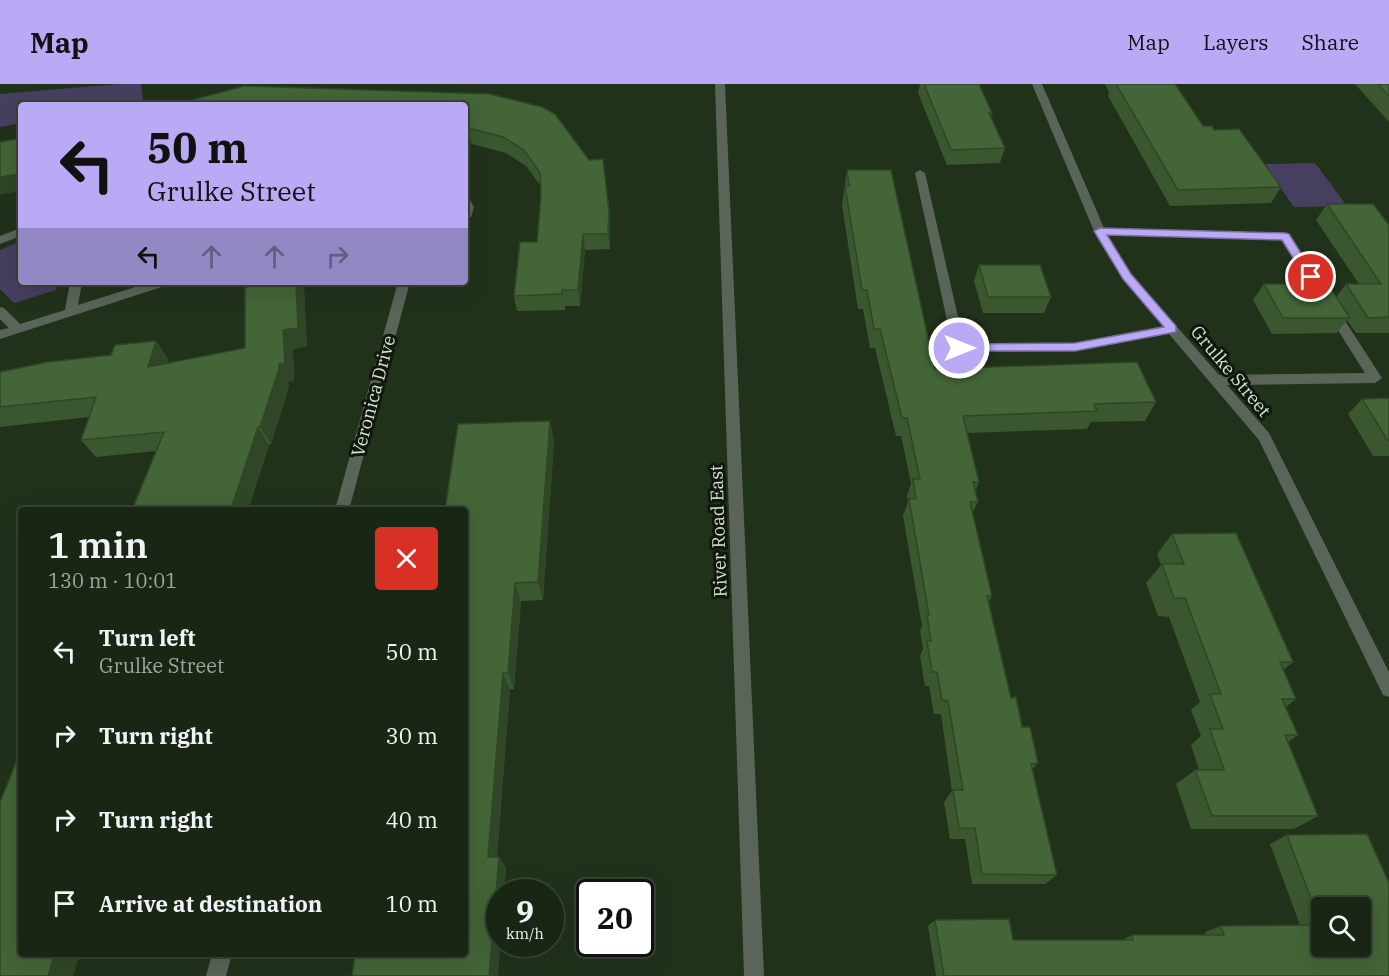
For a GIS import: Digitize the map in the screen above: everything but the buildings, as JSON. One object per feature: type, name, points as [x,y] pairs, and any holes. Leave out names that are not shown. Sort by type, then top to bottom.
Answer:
[{"type":"street","name":"River Road East","points":[[720,84],[754,976]]},
{"type":"street","name":"Grulke Street","points":[[1037,84],[1100,231],[1127,276],[1264,437],[1389,689]]},
{"type":"street","points":[[920,173],[959,348],[1075,347],[1172,329]]},
{"type":"street","points":[[1100,231],[1285,237],[1375,378],[1215,380]]},
{"type":"street","points":[[0,240],[18,233]]},
{"type":"street","points":[[71,312],[76,285]]},
{"type":"street","points":[[0,335],[155,285]]},
{"type":"street","name":"Veronica Drive","points":[[343,507],[403,285]]},
{"type":"street","points":[[0,310],[17,329]]},
{"type":"street","points":[[216,976],[221,957]]},
{"type":"shaded area","points":[[141,84],[143,100],[133,102],[18,102],[18,124],[0,127],[0,94]]},
{"type":"shaded area","points":[[1315,163],[1347,206],[1294,207],[1264,164]]},
{"type":"shaded area","points":[[18,242],[18,285],[57,285],[56,290],[14,303],[0,289],[0,250]]},
{"type":"route","points":[[959,348],[1075,347],[1172,329],[1127,276],[1100,231],[1285,237],[1311,277]]}]
